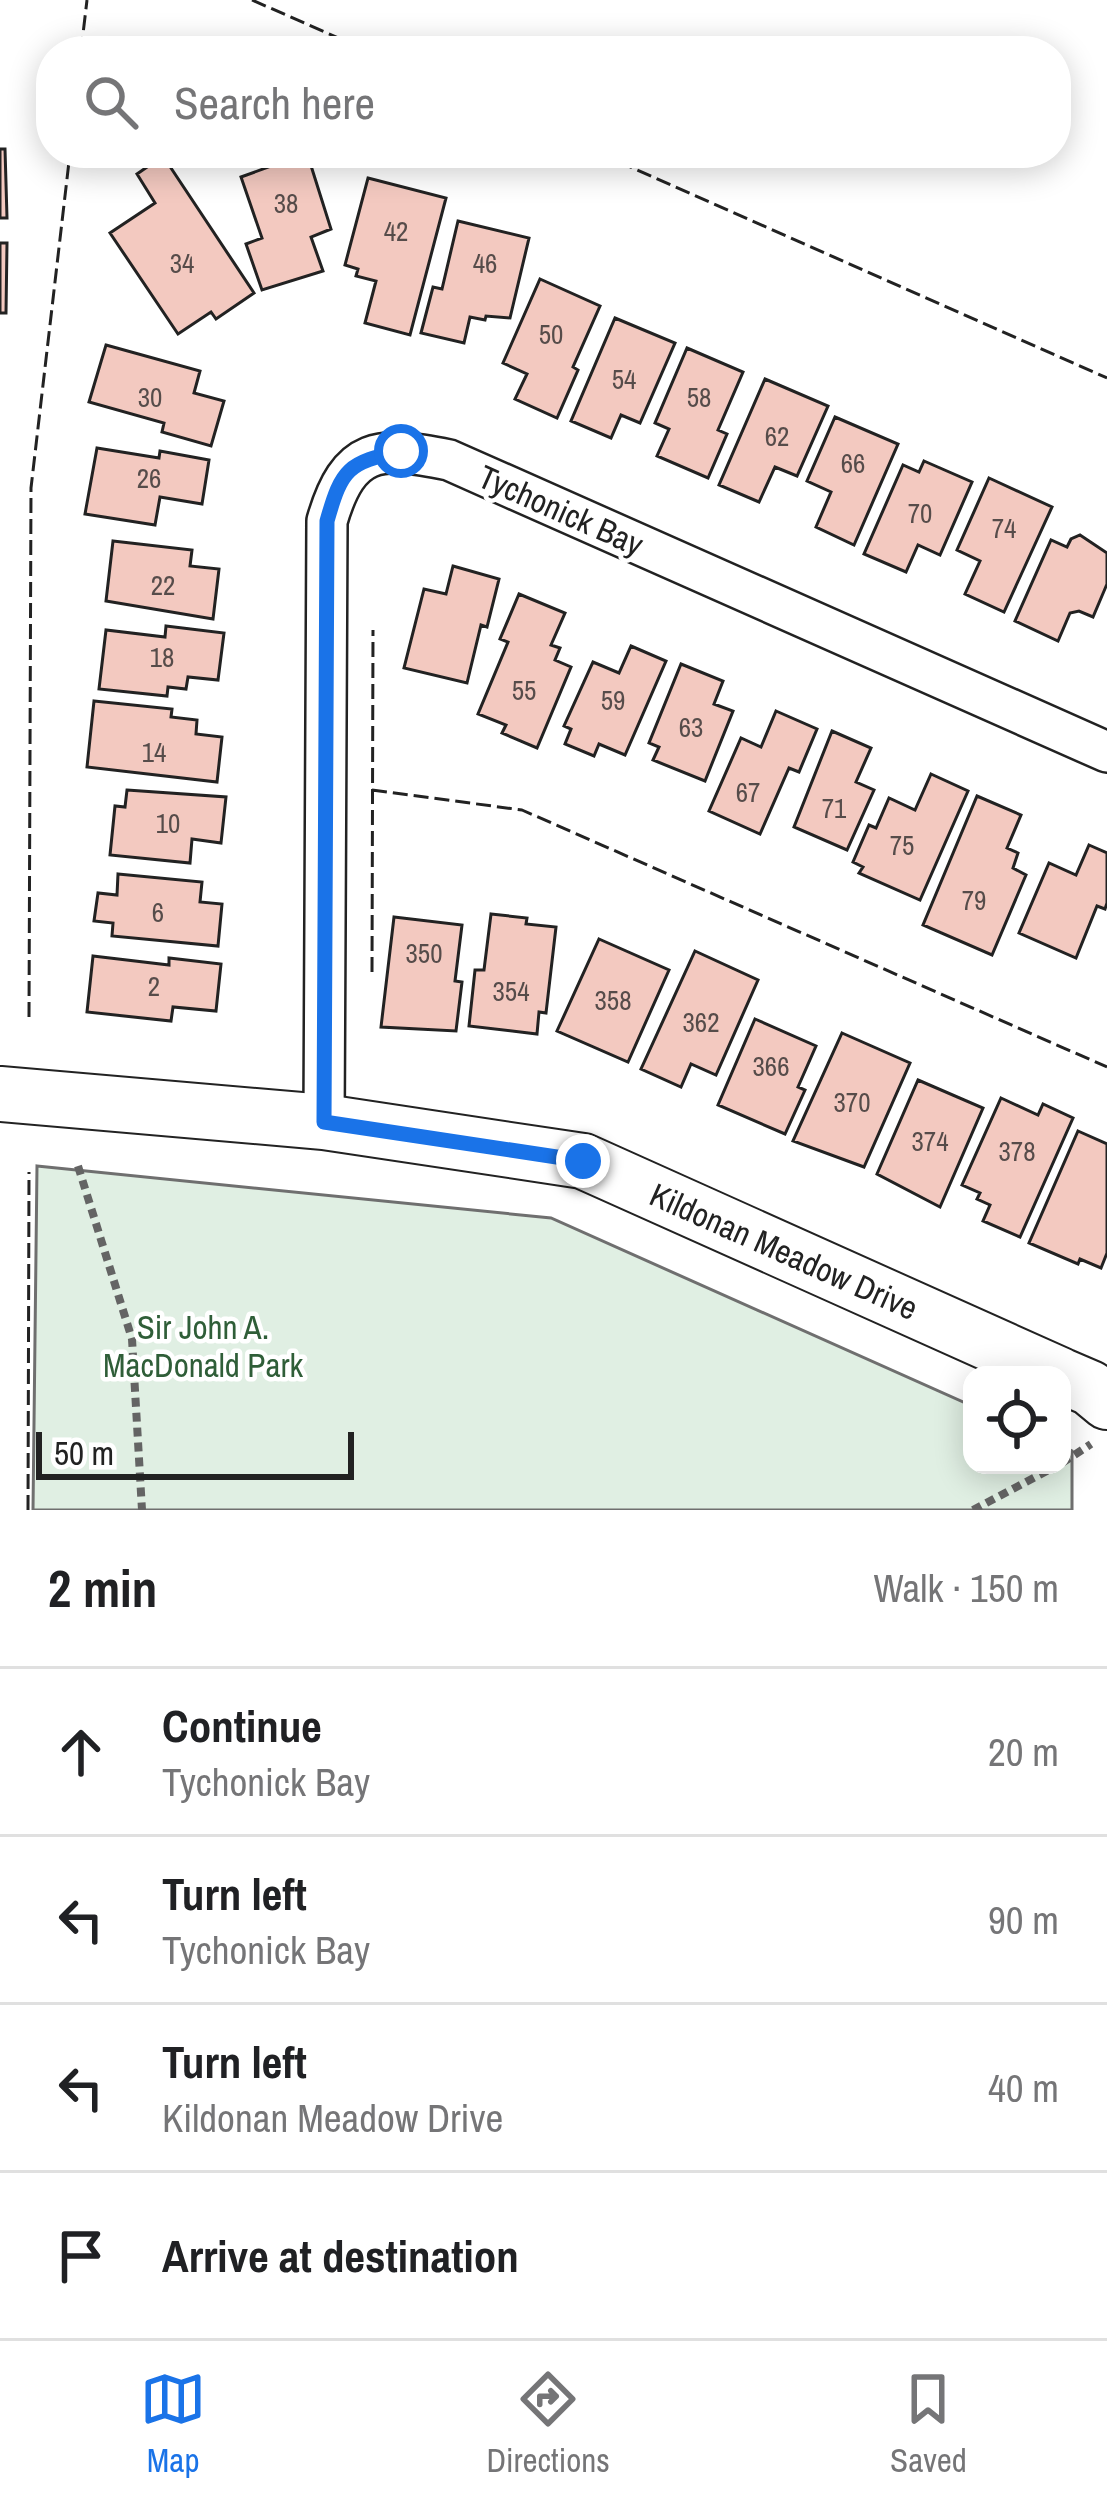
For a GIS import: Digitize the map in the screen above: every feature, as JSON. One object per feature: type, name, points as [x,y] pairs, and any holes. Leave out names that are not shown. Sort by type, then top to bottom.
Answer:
[{"type":"street","name":"Tychonick Bay","points":[[324,1122],[327,521],[337,487],[358,460],[401,451],[449,460],[1107,752]]},
{"type":"street","name":"Kildonan Meadow Drive","points":[[0,1094],[324,1122],[583,1161],[1041,1366]]},
{"type":"street","name":"Kildonan Meadow Drive","points":[[1071,1379],[1107,1402]]},
{"type":"path","points":[[78,1166],[132,1339],[142,1510]]},
{"type":"path","points":[[1071,1457],[1107,1435]]},
{"type":"path","points":[[973,1510],[1041,1474]]},
{"type":"green space","name":"Sir John A. MacDonald Park","points":[[37,1166],[551,1218],[963,1402],[963,1474],[1071,1474],[1072,1451],[1072,1510],[33,1510]]},
{"type":"building","points":[[0,149],[5,149],[7,218],[0,218]]},
{"type":"building","points":[[146,168],[171,168],[254,293],[216,319],[211,312],[178,334],[110,233],[155,203],[137,174]]},
{"type":"building","points":[[266,168],[312,168],[331,229],[311,237],[323,271],[262,290],[246,244],[262,238],[241,177]]},
{"type":"building","points":[[368,178],[446,198],[410,335],[365,323],[376,281],[356,276],[358,269],[345,265]]},
{"type":"building","points":[[458,221],[529,238],[510,318],[470,317],[464,343],[421,333],[433,287],[442,289]]},
{"type":"building","points":[[0,243],[7,243],[6,313],[0,313]]},
{"type":"building","points":[[540,279],[600,306],[557,418],[515,399],[527,374],[503,363]]},
{"type":"building","points":[[615,318],[675,343],[640,423],[621,415],[611,438],[571,421]]},
{"type":"building","points":[[106,345],[200,371],[194,393],[224,401],[211,446],[162,432],[164,423],[89,402]]},
{"type":"building","points":[[687,348],[743,372],[718,430],[727,434],[708,478],[657,456],[669,429],[655,423]]},
{"type":"building","points":[[765,379],[828,406],[797,476],[775,467],[759,502],[719,485]]},
{"type":"building","points":[[835,417],[898,444],[854,545],[816,527],[831,492],[807,481]]},
{"type":"building","points":[[97,448],[159,458],[160,451],[209,460],[202,504],[160,497],[155,525],[85,514]]},
{"type":"building","points":[[924,461],[972,482],[940,555],[918,545],[906,572],[864,554],[903,465],[919,472]]},
{"type":"building","points":[[989,478],[1052,507],[1004,612],[965,594],[980,561],[957,550]]},
{"type":"building","points":[[1080,535],[1107,553],[1107,584],[1093,617],[1070,613],[1058,641],[1015,621],[1051,540],[1067,547]]},
{"type":"building","points":[[113,541],[192,550],[190,566],[219,569],[213,619],[106,601]]},
{"type":"building","points":[[453,566],[499,579],[487,627],[481,625],[467,683],[404,668],[424,589],[446,594]]},
{"type":"building","points":[[519,594],[565,613],[551,645],[560,648],[555,660],[571,667],[537,748],[502,733],[506,725],[478,714],[508,642],[500,639]]},
{"type":"building","points":[[166,626],[224,633],[218,680],[188,677],[186,689],[168,687],[167,696],[99,689],[106,630],[165,637]]},
{"type":"building","points":[[631,646],[666,661],[625,755],[599,744],[594,756],[565,744],[571,729],[564,726],[593,662],[619,673]]},
{"type":"building","points":[[681,664],[723,681],[714,704],[733,711],[705,781],[653,760],[659,747],[649,743]]},
{"type":"building","points":[[94,701],[172,709],[171,717],[197,720],[196,734],[222,737],[217,782],[87,767]]},
{"type":"building","points":[[776,711],[817,729],[799,772],[789,768],[760,834],[709,811],[741,738],[761,747]]},
{"type":"building","points":[[832,731],[871,748],[856,782],[874,790],[847,850],[794,827]]},
{"type":"building","points":[[931,774],[968,791],[920,900],[859,873],[863,867],[853,862],[869,825],[876,828],[889,798],[915,810]]},
{"type":"building","points":[[127,790],[226,797],[221,843],[192,839],[190,863],[110,855],[115,806],[125,807]]},
{"type":"building","points":[[977,796],[1021,815],[1007,848],[1018,853],[1013,868],[1026,875],[992,955],[923,925]]},
{"type":"building","points":[[1089,845],[1107,853],[1107,903],[1105,909],[1097,906],[1076,958],[1019,933],[1049,863],[1076,875]]},
{"type":"building","points":[[118,874],[202,882],[200,902],[222,904],[218,946],[112,936],[113,923],[94,921],[98,893],[117,895]]},
{"type":"building","points":[[491,914],[556,927],[546,1013],[539,1012],[537,1034],[469,1026],[475,970],[484,970]]},
{"type":"building","points":[[394,917],[462,925],[455,981],[462,982],[456,1031],[381,1027]]},
{"type":"building","points":[[599,939],[669,970],[628,1062],[557,1031]]},
{"type":"building","points":[[695,951],[758,980],[716,1075],[691,1064],[681,1087],[641,1069]]},
{"type":"building","points":[[93,956],[169,965],[169,958],[221,964],[216,1011],[173,1007],[171,1021],[87,1012]]},
{"type":"building","points":[[755,1019],[816,1046],[798,1087],[805,1090],[785,1134],[718,1105]]},
{"type":"building","points":[[842,1033],[910,1063],[864,1167],[793,1141]]},
{"type":"building","points":[[918,1080],[983,1108],[940,1207],[877,1174]]},
{"type":"building","points":[[1001,1098],[1038,1115],[1043,1104],[1073,1118],[1020,1237],[983,1221],[990,1205],[977,1199],[980,1193],[962,1185]]},
{"type":"building","points":[[1078,1131],[1107,1144],[1107,1253],[1101,1268],[1080,1259],[1078,1264],[1029,1243]]},
{"type":"fence","points":[[83,36],[87,0]]},
{"type":"fence","points":[[252,0],[334,36]]},
{"type":"fence","points":[[29,1017],[31,488],[68,168]]},
{"type":"fence","points":[[633,168],[1107,378]]},
{"type":"fence","points":[[372,972],[373,630]]},
{"type":"fence","points":[[372,790],[522,810],[1107,1067]]},
{"type":"fence","points":[[28,1510],[29,1172]]},
{"type":"route","points":[[401,451],[358,460],[337,487],[327,521],[324,1122],[583,1161]]}]
